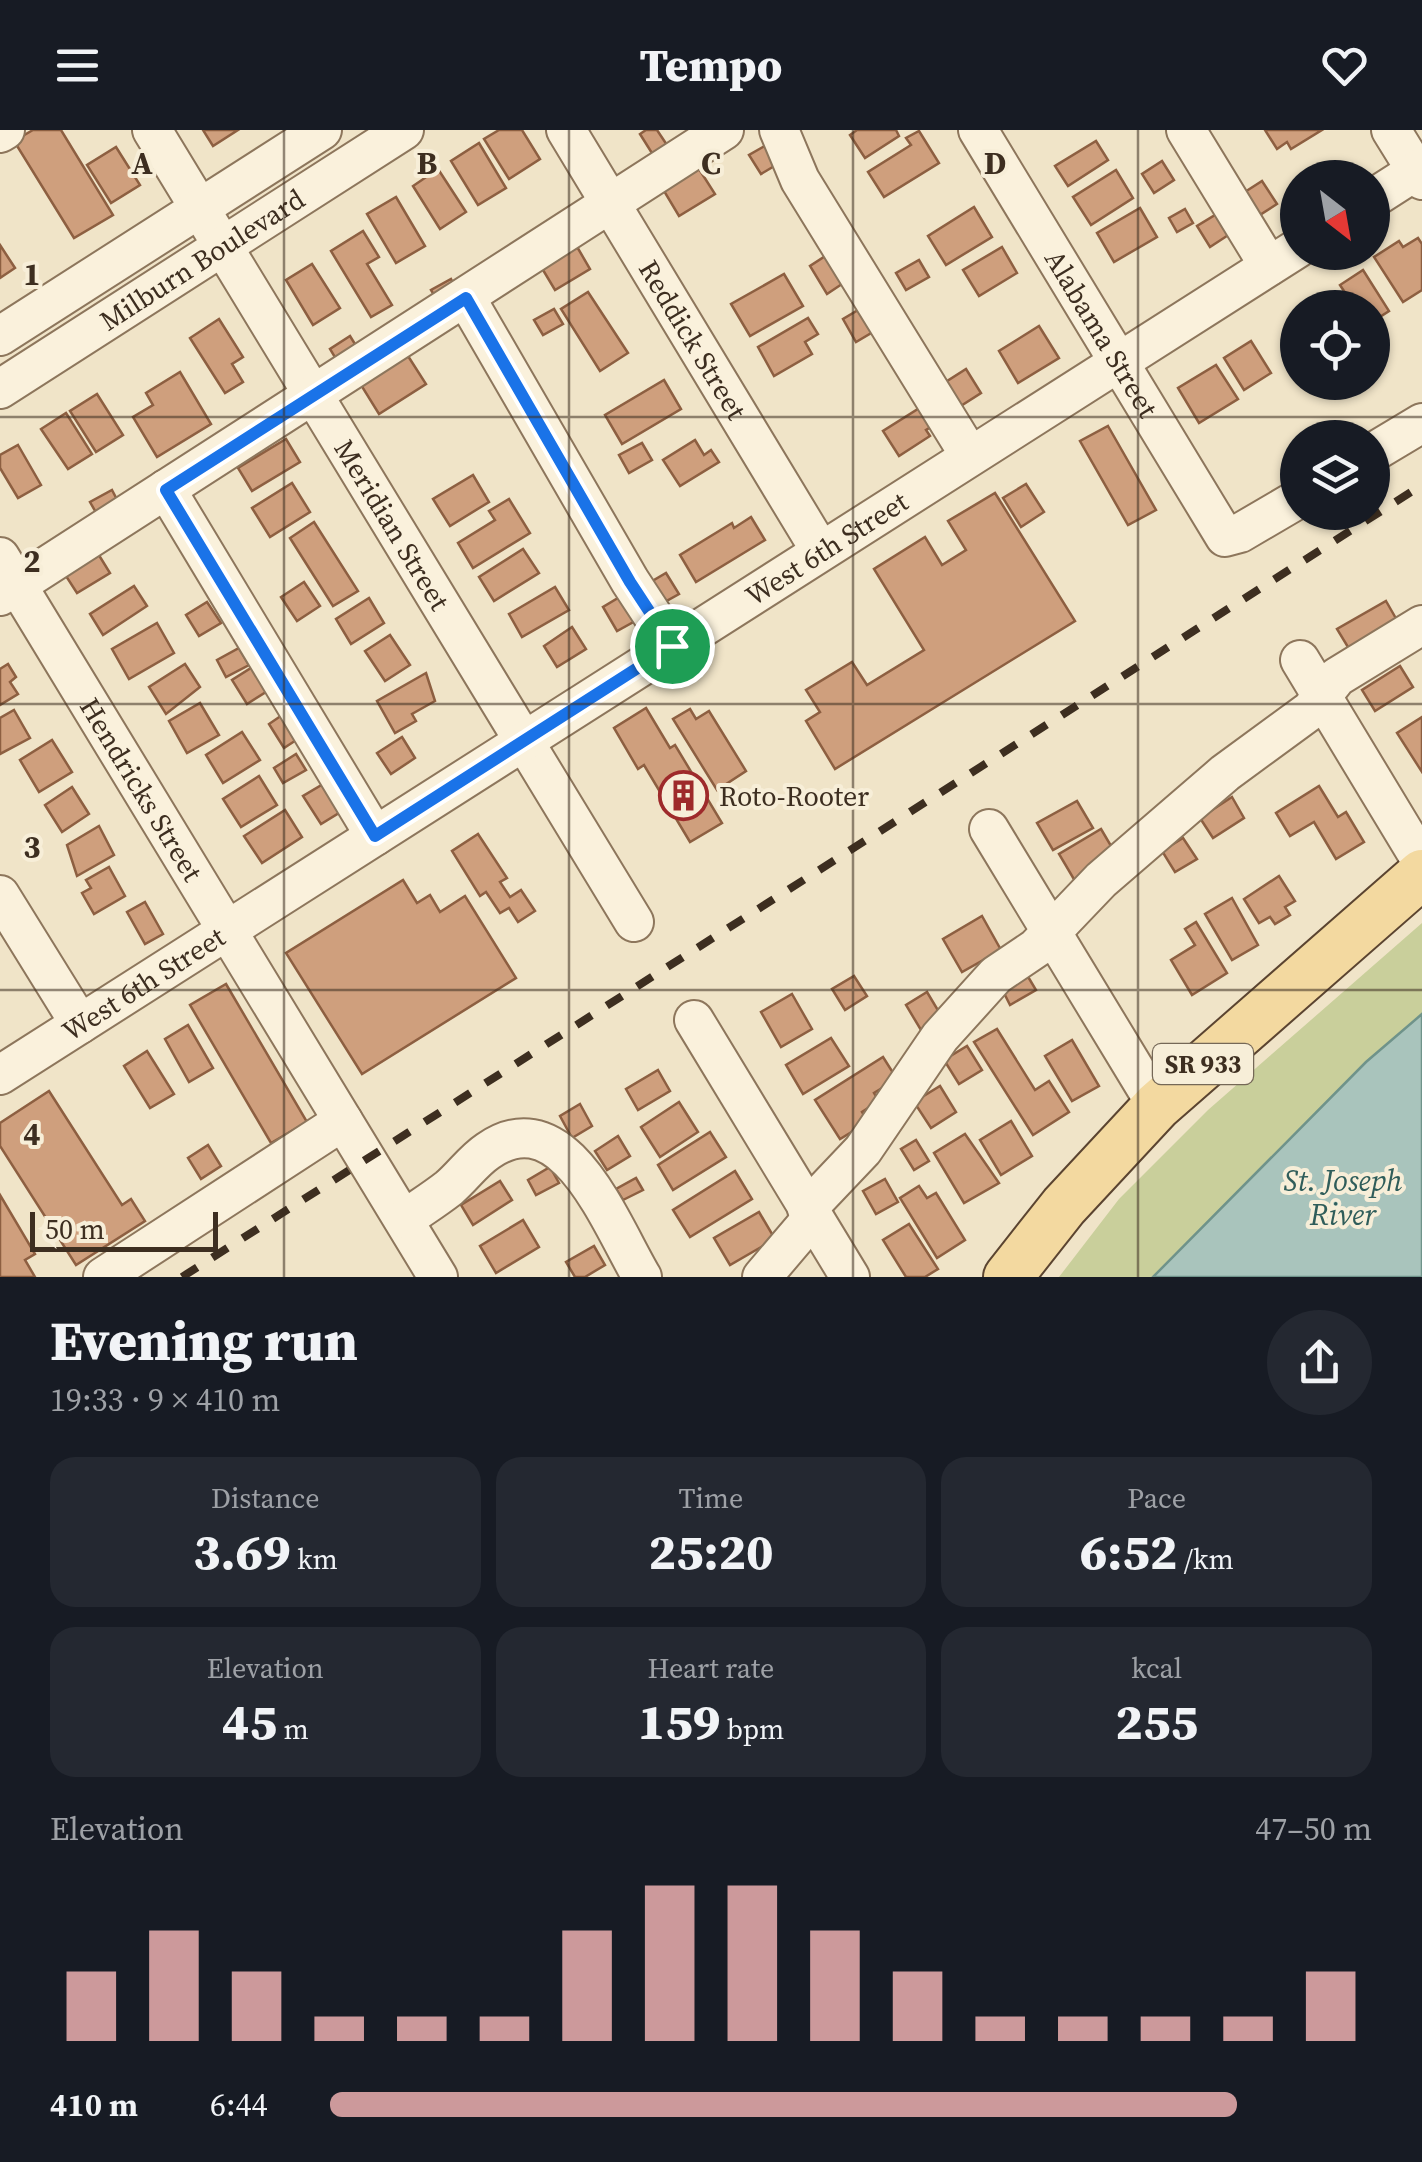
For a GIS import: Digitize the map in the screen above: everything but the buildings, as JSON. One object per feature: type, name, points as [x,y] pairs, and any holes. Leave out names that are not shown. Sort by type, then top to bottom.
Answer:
[{"type":"main road","name":"SR 933","points":[[1008,1277],[1064,1206],[1157,1106],[1422,874]]},
{"type":"street","name":"Meridian Street","points":[[152,130],[634,922]]},
{"type":"street","name":"Milburn Boulevard","points":[[0,336],[322,130]]},
{"type":"street","name":"Milburn Boulevard","points":[[0,389],[404,130]]},
{"type":"street","name":"Reddick Street","points":[[566,130],[820,550]]},
{"type":"street","points":[[6,579],[166,490],[724,130]]},
{"type":"street","points":[[779,130],[800,180],[970,456]]},
{"type":"street","name":"Alabama Street","points":[[978,130],[1225,537],[1280,509]]},
{"type":"street","points":[[1186,130],[1280,252]]},
{"type":"street","points":[[1390,189],[1420,173],[1391,130]]},
{"type":"street","name":"West 6th Street","points":[[0,1075],[1280,260]]},
{"type":"street","points":[[466,298],[630,582],[672,646]]},
{"type":"street","points":[[1390,443],[1422,424]]},
{"type":"street","points":[[166,490],[375,836]]},
{"type":"street","name":"Hendricks Street","points":[[6,579],[227,930],[438,1277]]},
{"type":"street","points":[[762,1277],[883,1125],[940,1037],[973,997],[996,975],[1036,948],[1101,880],[1224,773],[1322,698],[1336,678],[1422,624]]},
{"type":"street","points":[[1300,660],[1422,862]]},
{"type":"street","points":[[989,829],[1157,1106]]},
{"type":"street","points":[[0,896],[80,1024]]},
{"type":"street","points":[[694,1020],[850,1277]]},
{"type":"street","points":[[104,1277],[343,1121]]},
{"type":"street","points":[[405,1220],[450,1187],[490,1148],[513,1137],[542,1137],[557,1146],[577,1169],[642,1277]]},
{"type":"green space","points":[[1422,923],[1422,1014],[1366,1062],[1153,1277],[1059,1277],[1119,1199],[1208,1110]]},
{"type":"water","name":"St. Joseph River","points":[[1422,1014],[1422,1277],[1153,1277],[1366,1062]]},
{"type":"railway","points":[[182,1277],[1422,485]]},
{"type":"place","name":"Roto-Rooter","points":[[684,796]]},
{"type":"route","points":[[466,298],[630,582],[672,646],[375,836],[166,490],[466,298]]}]
